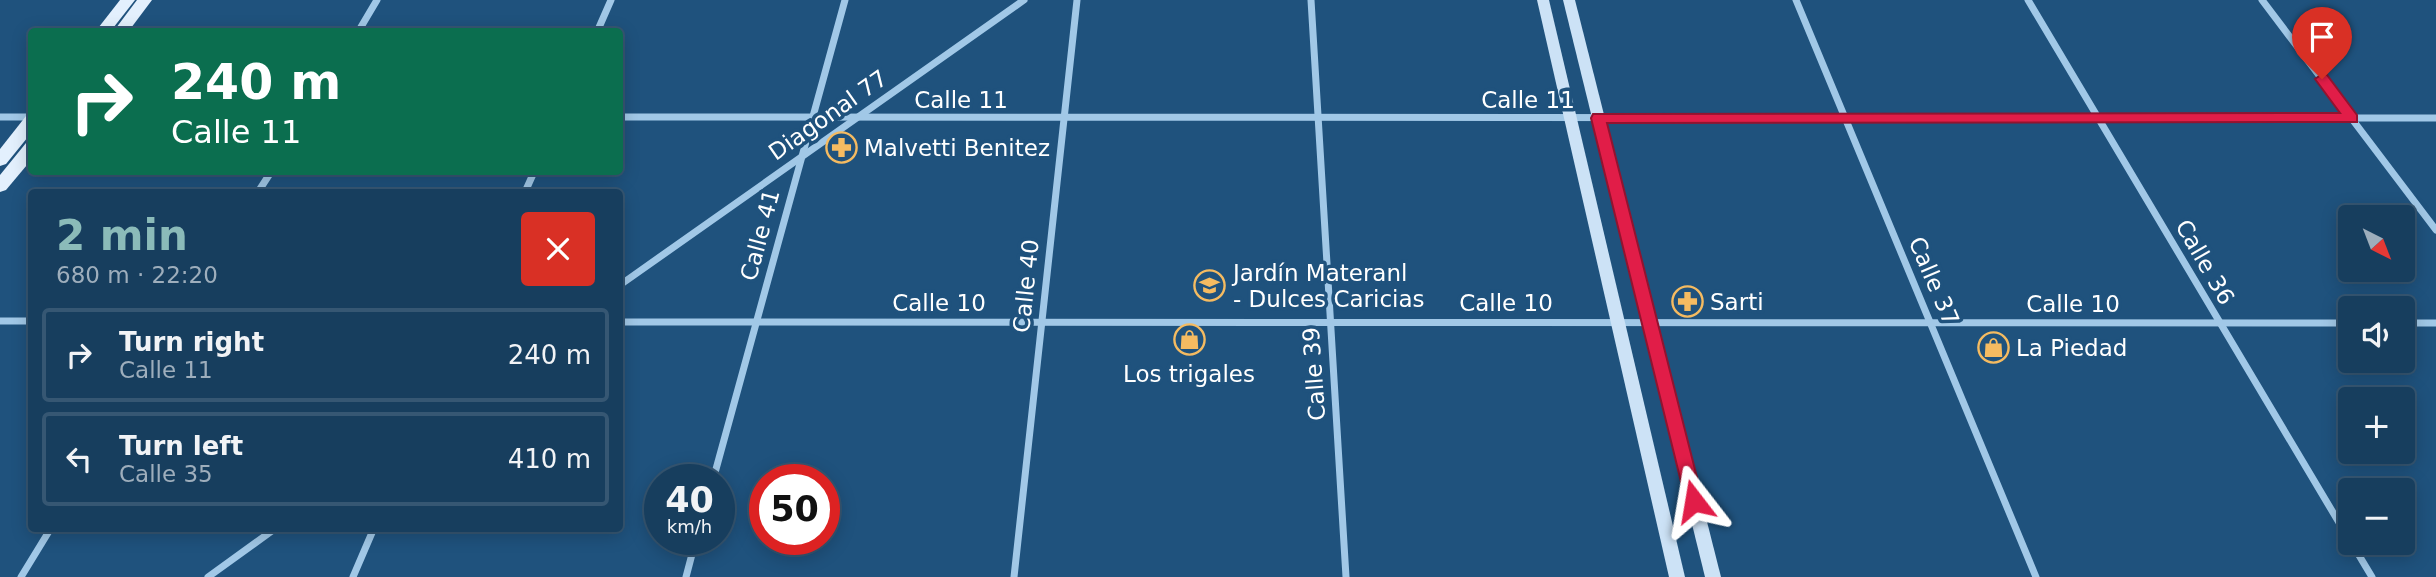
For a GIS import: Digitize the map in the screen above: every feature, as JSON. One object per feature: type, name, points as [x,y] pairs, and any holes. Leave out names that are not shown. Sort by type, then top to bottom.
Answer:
[{"type":"main road","points":[[105,28],[128,0]]},
{"type":"main road","points":[[123,28],[145,0]]},
{"type":"main road","points":[[1543,0],[1677,577]]},
{"type":"main road","points":[[1569,0],[1713,577]]},
{"type":"main road","points":[[0,160],[28,123]]},
{"type":"main road","points":[[0,186],[28,152]]},
{"type":"street","points":[[360,28],[377,0]]},
{"type":"street","points":[[599,28],[611,0]]},
{"type":"street","name":"Calle 41","points":[[717,464],[845,0]]},
{"type":"street","name":"Diagonal 77","points":[[623,283],[1024,0]]},
{"type":"street","name":"Calle 40","points":[[1014,577],[1076,0]]},
{"type":"street","name":"Calle 39","points":[[1311,0],[1346,577]]},
{"type":"street","name":"Calle 37","points":[[1796,0],[2036,577]]},
{"type":"street","name":"Calle 36","points":[[2028,0],[2338,521]]},
{"type":"street","points":[[2262,0],[2436,230]]},
{"type":"street","points":[[0,117],[28,118]]},
{"type":"street","name":"Calle 11","points":[[623,117],[2436,118]]},
{"type":"street","points":[[0,321],[28,321]]},
{"type":"street","name":"Calle 10","points":[[623,322],[2338,323]]},
{"type":"street","points":[[2415,323],[2436,323]]},
{"type":"street","points":[[21,577],[49,532]]},
{"type":"street","points":[[208,577],[270,532]]},
{"type":"street","points":[[353,577],[372,532]]},
{"type":"street","points":[[686,577],[692,555]]},
{"type":"street","name":"Calle 36","points":[[2359,555],[2372,577]]},
{"type":"place","name":"Malvetti Benitez","points":[[841,148]]},
{"type":"place","name":"Jardín Materanl - Dulces Caricias","points":[[1210,286]]},
{"type":"place","name":"Sarti","points":[[1687,302]]},
{"type":"place","name":"Los trigales","points":[[1189,340]]},
{"type":"place","name":"La Piedad","points":[[1993,348]]},
{"type":"route","points":[[1694,501],[1598,118],[2351,118],[2322,79]]}]
